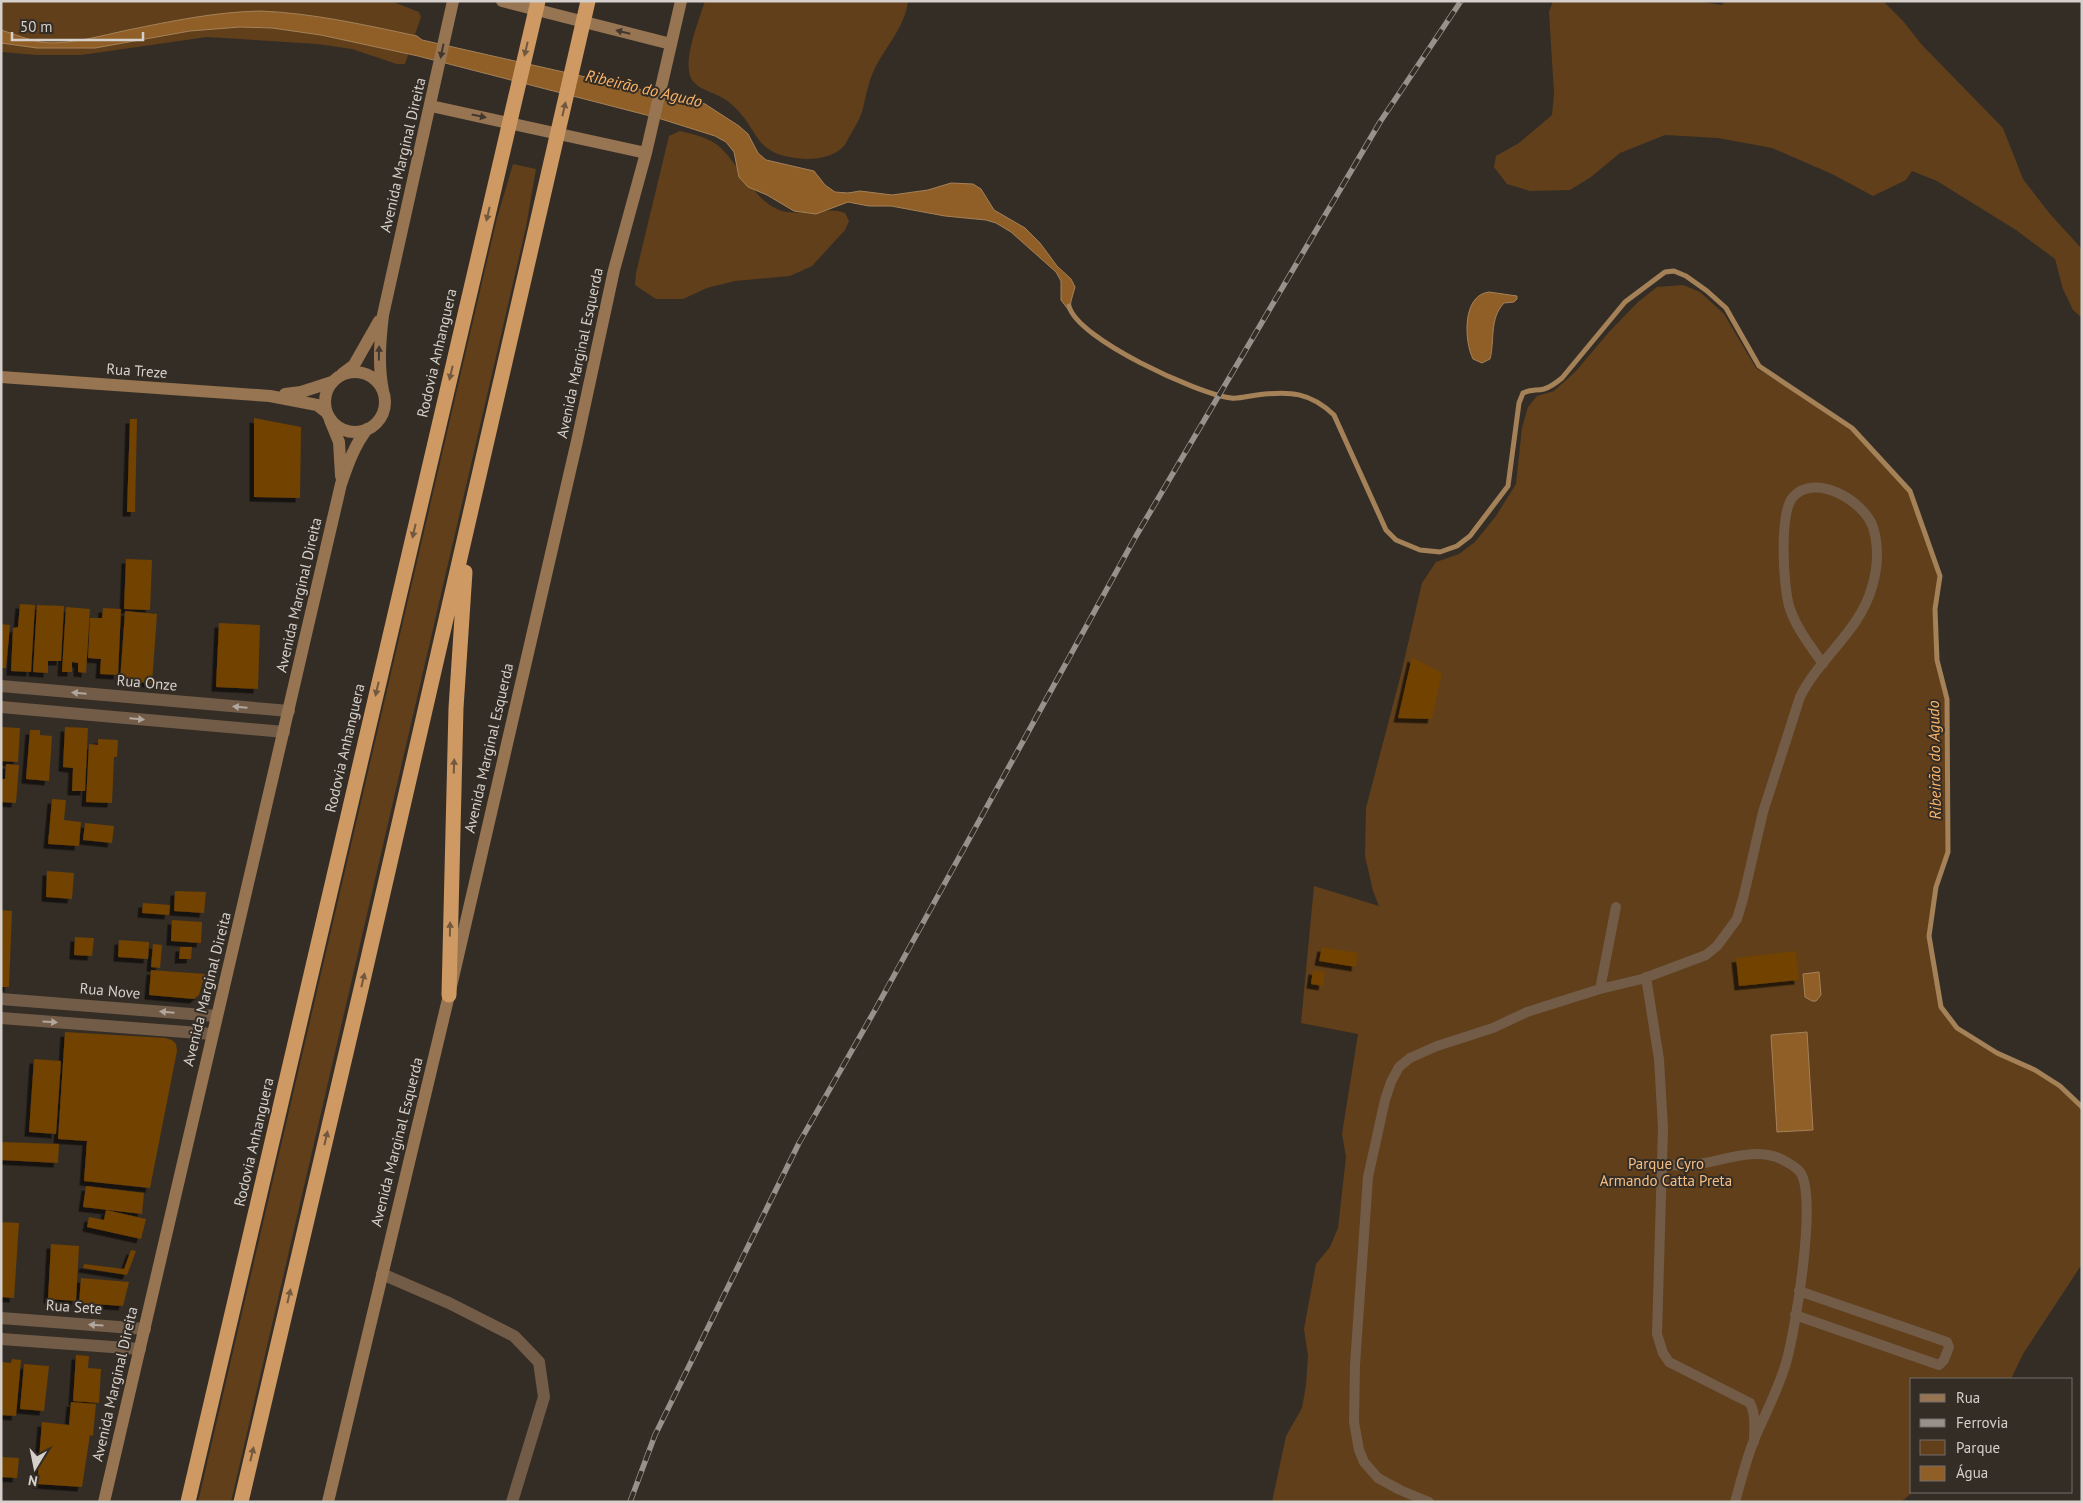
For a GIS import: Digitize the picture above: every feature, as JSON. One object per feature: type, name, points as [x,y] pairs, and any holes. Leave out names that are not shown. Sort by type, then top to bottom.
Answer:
[{"type":"highway","name":"Rodovia Anhanguera","points":[[188,1502],[538,1]]},
{"type":"highway","points":[[241,1502],[550,174],[588,1]]},
{"type":"highway","points":[[449,995],[456,708],[468,526]]},
{"type":"main road","points":[[502,1],[670,44]]},
{"type":"main road","name":"Avenida Marginal Esquerda","points":[[328,1502],[449,995],[577,441],[614,270],[646,153],[681,1]]},
{"type":"main road","name":"Avenida Marginal Direita","points":[[383,391],[379,372],[379,346],[383,315],[452,7]]},
{"type":"main road","points":[[431,106],[646,153]]},
{"type":"main road","name":"Avenida Marginal Direita","points":[[336,379],[354,365],[383,315]]},
{"type":"main road","points":[[351,372],[362,373],[373,378],[383,391],[385,401],[381,416],[376,423],[367,429],[349,431],[335,424],[328,415],[325,396],[336,379],[351,372]]},
{"type":"main road","name":"Rua Treze","points":[[1,377],[270,396],[317,405],[328,415]]},
{"type":"main road","name":"Rua Treze","points":[[270,396],[302,392],[336,379]]},
{"type":"main road","name":"Avenida Marginal Direita","points":[[328,415],[339,442],[341,484]]},
{"type":"main road","name":"Avenida Marginal Direita","points":[[104,1502],[341,484],[359,439],[367,429]]},
{"type":"street","name":"Rua Onze","points":[[1,686],[289,711]]},
{"type":"street","points":[[1,707],[284,732]]},
{"type":"street","name":"Rua Nove","points":[[1,998],[216,1016]]},
{"type":"street","points":[[1,1018],[212,1034]]},
{"type":"street","points":[[382,1274],[449,1303],[514,1336],[538,1362],[544,1397],[512,1502]]},
{"type":"street","name":"Rua Sete","points":[[1,1318],[145,1329]]},
{"type":"street","points":[[28,1341],[31,1320]]},
{"type":"street","points":[[1,1339],[140,1349]]},
{"type":"lane","points":[[1429,1502],[1386,1484],[1372,1471],[1364,1462],[1359,1450],[1354,1422],[1355,1365],[1368,1177],[1385,1100],[1391,1082],[1399,1067],[1410,1058],[1437,1046],[1493,1028],[1527,1012],[1646,977],[1706,955],[1718,946],[1737,919],[1763,812],[1793,714],[1806,685],[1823,664],[1858,618],[1866,604],[1876,571],[1878,556],[1873,526],[1858,504],[1842,494],[1821,488],[1802,492],[1793,497],[1790,502],[1785,524],[1784,574],[1790,609],[1800,630],[1823,664]]},
{"type":"lane","points":[[1600,989],[1616,907]]},
{"type":"lane","points":[[1646,977],[1659,1060],[1663,1128],[1656,1324],[1659,1344],[1666,1357],[1676,1366],[1750,1402],[1754,1421],[1754,1442]]},
{"type":"lane","points":[[1662,1165],[1690,1165],[1756,1153],[1769,1155],[1782,1159],[1800,1172],[1805,1189],[1807,1218],[1799,1291],[1785,1366],[1754,1442],[1735,1502]]},
{"type":"lane","points":[[1795,1315],[1939,1365],[1943,1362],[1949,1346],[1947,1342],[1799,1291]]},
{"type":"green space","points":[[1,1],[391,1],[419,12],[421,17],[405,64],[397,64],[352,49],[317,44],[207,37],[81,55],[37,55],[1,52]]},
{"type":"green space","points":[[705,1],[908,1],[899,28],[873,73],[861,115],[845,145],[839,151],[830,155],[807,159],[788,157],[774,152],[765,146],[738,110],[726,100],[698,86],[694,82],[689,71],[689,55]]},
{"type":"green space","points":[[1553,1],[1696,1],[1722,5],[1725,1],[1883,1],[1903,21],[1922,45],[2003,128],[2023,179],[2050,214],[2082,249],[2082,318],[2073,310],[2063,289],[2055,259],[2016,230],[1937,181],[1912,171],[1906,180],[1873,196],[1832,174],[1772,148],[1718,138],[1665,135],[1620,153],[1591,177],[1570,190],[1530,191],[1507,184],[1494,167],[1496,156],[1519,143],[1552,115],[1554,93],[1549,12]]},
{"type":"green space","points":[[680,131],[716,144],[730,158],[757,194],[773,207],[781,211],[799,213],[836,211],[845,213],[849,221],[845,230],[812,266],[790,276],[735,281],[707,288],[683,299],[656,299],[635,285],[636,273],[669,136]]},
{"type":"green space","points":[[513,164],[536,169],[526,227],[231,1502],[198,1502],[497,218]]},
{"type":"green space","name":"Parque Cyro Armando Catta Preta","points":[[1683,285],[1700,292],[1724,314],[1756,368],[1823,408],[1851,429],[1909,492],[1939,577],[1934,610],[1936,661],[1946,700],[1947,852],[1936,887],[1928,937],[1941,1007],[1957,1028],[1997,1053],[2035,1070],[2060,1087],[2082,1108],[2082,1264],[2023,1354],[2011,1378],[1910,1378],[1910,1493],[1912,1493],[1901,1502],[1272,1502],[1286,1436],[1302,1408],[1308,1356],[1304,1329],[1316,1264],[1330,1247],[1338,1228],[1346,1157],[1342,1134],[1358,1034],[1301,1023],[1314,886],[1379,906],[1373,891],[1365,856],[1366,808],[1401,674],[1422,583],[1436,562],[1459,554],[1475,542],[1496,516],[1516,484],[1522,428],[1528,407],[1537,396],[1554,391],[1576,371],[1609,332],[1638,302],[1657,287]]},
{"type":"water","points":[[260,11],[339,20],[417,36],[422,40],[665,95],[683,97],[705,104],[739,126],[748,134],[758,153],[766,160],[814,171],[825,185],[835,192],[848,193],[860,191],[892,195],[928,190],[951,183],[973,184],[981,189],[994,210],[1025,228],[1040,243],[1057,266],[1071,279],[1075,287],[1070,312],[1061,300],[1061,281],[1056,272],[1011,232],[996,223],[891,206],[869,206],[848,202],[816,214],[794,211],[767,195],[748,187],[739,177],[734,152],[726,142],[715,136],[658,118],[418,56],[321,35],[272,28],[240,27],[190,31],[95,48],[37,48],[1,43],[1,30],[36,41],[61,43],[194,18]]},
{"type":"water","points":[[1489,292],[1517,296],[1517,299],[1514,302],[1504,303],[1499,309],[1494,323],[1490,359],[1482,363],[1473,359],[1470,351],[1467,331],[1468,320],[1474,301],[1480,295]]},
{"type":"water","points":[[1819,972],[1821,995],[1816,1001],[1812,1001],[1805,997],[1803,974]]},
{"type":"water","points":[[1807,1032],[1813,1130],[1777,1132],[1771,1035]]},
{"type":"building","points":[[254,418],[301,427],[300,498],[254,497]]},
{"type":"building","points":[[130,419],[137,419],[135,512],[127,512]]},
{"type":"building","points":[[126,559],[152,560],[150,610],[124,609]]},
{"type":"building","points":[[20,604],[35,605],[31,672],[11,671],[13,628],[18,627]]},
{"type":"building","points":[[37,605],[64,606],[61,661],[48,661],[48,673],[33,672]]},
{"type":"building","points":[[66,607],[90,609],[86,673],[78,672],[78,663],[72,662],[72,672],[62,672]]},
{"type":"building","points":[[103,608],[121,609],[118,675],[100,674],[101,659],[88,658],[90,618],[102,618]]},
{"type":"building","points":[[125,611],[157,614],[152,683],[120,681]]},
{"type":"building","points":[[219,623],[260,625],[258,689],[216,687]]},
{"type":"building","points":[[1,624],[10,625],[6,668],[1,668]]},
{"type":"building","points":[[1412,657],[1442,673],[1432,719],[1398,718]]},
{"type":"building","points":[[1,727],[20,728],[18,762],[1,761]]},
{"type":"building","points":[[65,727],[88,728],[85,791],[72,791],[73,768],[63,767]]},
{"type":"building","points":[[30,730],[40,730],[40,735],[52,736],[49,781],[26,779]]},
{"type":"building","points":[[98,739],[118,740],[117,757],[114,757],[112,803],[86,802],[89,744],[98,745]]},
{"type":"building","points":[[6,764],[19,765],[16,803],[1,802],[1,779],[5,779]]},
{"type":"building","points":[[52,799],[66,800],[64,820],[81,822],[79,846],[48,844]]},
{"type":"building","points":[[85,823],[114,826],[112,843],[83,840]]},
{"type":"building","points":[[47,871],[74,873],[72,899],[46,897]]},
{"type":"building","points":[[175,891],[206,892],[204,913],[174,911]]},
{"type":"building","points":[[143,903],[170,905],[169,915],[142,913]]},
{"type":"building","points":[[1,910],[12,911],[9,987],[1,987]]},
{"type":"building","points":[[172,920],[202,922],[201,943],[171,941]]},
{"type":"building","points":[[75,937],[94,938],[92,956],[74,955]]},
{"type":"building","points":[[119,940],[149,942],[148,959],[118,957]]},
{"type":"building","points":[[153,944],[162,945],[160,968],[151,967]]},
{"type":"building","points":[[180,947],[192,947],[191,959],[179,959]]},
{"type":"building","points":[[1322,947],[1358,953],[1356,967],[1319,961]]},
{"type":"building","points":[[1796,951],[1799,980],[1739,986],[1736,958]]},
{"type":"building","points":[[151,970],[205,974],[199,995],[194,999],[149,995]]},
{"type":"building","points":[[1313,970],[1325,972],[1323,986],[1311,984]]},
{"type":"building","points":[[65,1032],[165,1038],[172,1040],[176,1044],[177,1051],[150,1188],[84,1181],[87,1141],[58,1139]]},
{"type":"building","points":[[34,1059],[61,1061],[56,1134],[29,1132]]},
{"type":"building","points":[[1,1142],[59,1144],[58,1163],[1,1160]]},
{"type":"building","points":[[86,1186],[144,1193],[142,1214],[83,1207]]},
{"type":"building","points":[[106,1210],[146,1219],[141,1239],[87,1227],[89,1217],[104,1220]]},
{"type":"building","points":[[1,1222],[19,1223],[14,1298],[1,1297]]},
{"type":"building","points":[[51,1244],[79,1246],[76,1301],[48,1299]]},
{"type":"building","points":[[131,1250],[136,1251],[127,1275],[83,1268],[84,1264],[124,1269]]},
{"type":"building","points":[[81,1278],[129,1282],[123,1306],[79,1303]]},
{"type":"building","points":[[76,1355],[89,1356],[88,1368],[101,1369],[99,1403],[73,1401]]},
{"type":"building","points":[[12,1359],[21,1360],[16,1416],[1,1415],[1,1362],[11,1363]]},
{"type":"building","points":[[24,1364],[49,1366],[44,1411],[20,1409]]},
{"type":"building","points":[[71,1402],[96,1404],[93,1436],[90,1435],[82,1487],[37,1484],[42,1422],[69,1425]]},
{"type":"building","points":[[1,1457],[19,1458],[17,1478],[1,1477]]},
{"type":"waterway","name":"Ribeirão do Agudo","points":[[1069,306],[1077,319],[1093,334],[1115,349],[1193,387],[1231,398],[1280,393],[1299,395],[1325,407],[1334,415],[1386,530],[1396,540],[1420,550],[1440,552],[1457,546],[1470,536],[1508,486],[1519,403],[1523,393],[1547,388],[1562,378],[1625,302],[1665,272],[1674,271],[1686,276],[1707,291],[1726,308],[1759,366],[1852,428],[1910,491],[1940,576],[1935,609],[1937,660],[1947,699],[1948,852],[1936,887],[1929,936],[1941,1007],[1957,1028],[1997,1053],[2035,1070],[2060,1086],[2082,1107]]},
{"type":"railway","points":[[630,1502],[655,1435],[799,1143],[875,1010],[1136,536],[1380,122],[1461,1]]}]
